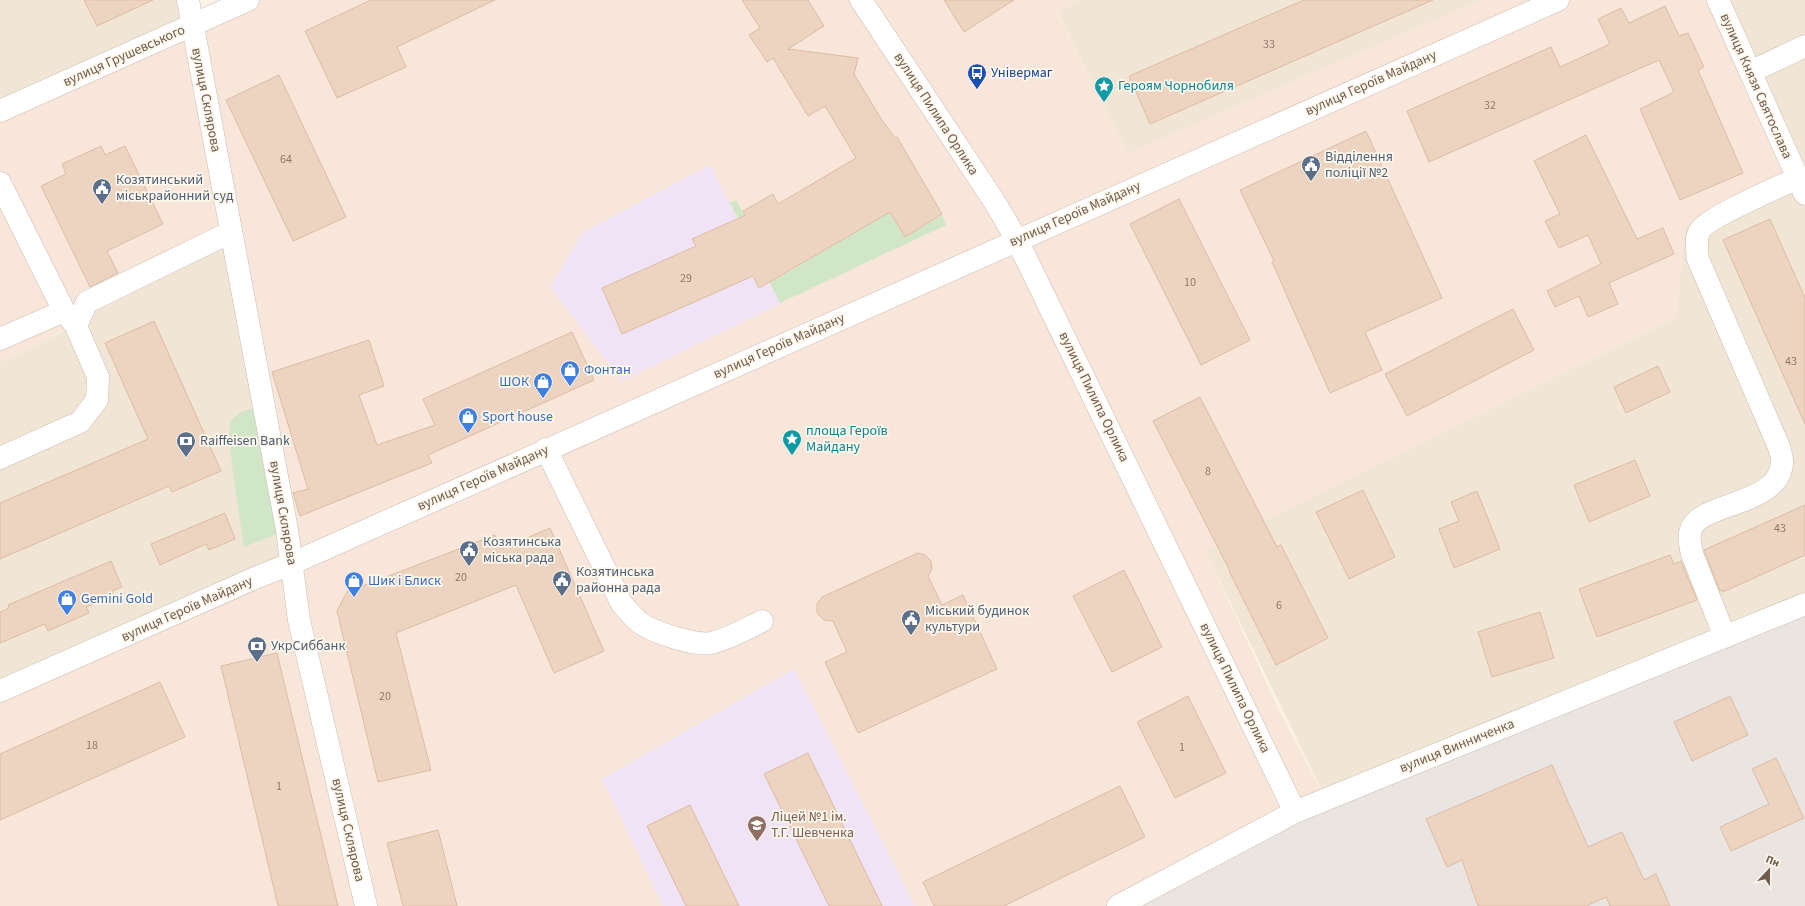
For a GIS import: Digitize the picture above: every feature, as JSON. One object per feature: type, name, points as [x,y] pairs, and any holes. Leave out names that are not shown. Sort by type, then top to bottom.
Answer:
[{"type":"street","name":"вулиця Склярова","points":[[188,0],[293,563],[299,620],[366,906]]},
{"type":"street","name":"вулиця Грушевського","points":[[0,111],[248,0]]},
{"type":"street","name":"вулиця Пилипа Орлика","points":[[861,0],[994,201],[1017,240],[1295,812]]},
{"type":"street","name":"вулиця Героїв Майдану","points":[[0,691],[293,563],[546,449],[1558,0]]},
{"type":"street","name":"вулиця Князя Святослава","points":[[1718,0],[1801,186]]},
{"type":"street","points":[[1750,72],[1805,46]]},
{"type":"street","points":[[0,183],[98,377],[98,400],[80,422],[0,458]]},
{"type":"street","points":[[1725,637],[1692,554],[1689,539],[1693,524],[1705,515],[1770,487],[1779,474],[1782,462],[1779,447],[1698,259],[1696,243],[1699,230],[1712,219],[1801,186]]},
{"type":"street","points":[[0,339],[70,319],[87,302],[231,232]]},
{"type":"street","points":[[546,449],[622,604],[639,622],[662,634],[685,640],[710,643],[726,638],[762,621]]},
{"type":"street","name":"вулиця Винниченка","points":[[1118,906],[1295,812],[1805,604]]},
{"type":"shaded area","points":[[0,0],[188,0],[192,25],[0,110]]},
{"type":"shaded area","points":[[247,0],[1078,0],[1058,13],[1128,153],[1482,0],[1718,0],[1798,178],[1685,226],[1676,317],[1205,550],[1280,712],[1326,799],[1117,906],[915,906],[794,669],[602,779],[663,906],[0,906],[0,692],[293,563],[231,232],[87,302],[76,326],[0,362],[0,111]]},
{"type":"shaded area","points":[[1078,0],[1482,0],[1128,154],[1058,12]]},
{"type":"shaded area","points":[[1718,0],[1805,0],[1805,602],[1326,799],[1205,550],[1676,317],[1685,226],[1798,178]]},
{"type":"shaded area","points":[[710,165],[780,304],[622,381],[550,287],[583,232]]},
{"type":"shaded area","points":[[231,232],[293,563],[0,692],[0,362],[76,326],[87,302]]},
{"type":"shaded area","points":[[1805,602],[1805,906],[1118,906],[1263,827]]},
{"type":"shaded area","name":"Ліцей №1 ім. Т.Г. Шевченка","points":[[794,669],[915,906],[663,906],[602,779]]},
{"type":"green space","points":[[736,200],[781,276],[889,212],[905,237],[942,215],[946,225],[780,303],[730,203]]},
{"type":"green space","points":[[263,404],[287,530],[244,547],[233,475],[229,432],[231,421],[239,413]]},
{"type":"building","points":[[84,0],[153,0],[97,26]]},
{"type":"building","points":[[371,0],[495,0],[397,47],[406,67],[337,98],[305,31]]},
{"type":"building","points":[[742,0],[808,0],[824,26],[788,49],[858,58],[854,74],[882,120],[895,138],[897,137],[942,214],[905,237],[890,212],[759,288],[753,276],[622,334],[602,288],[696,246],[692,239],[746,215],[743,211],[773,194],[778,204],[856,158],[825,106],[808,116],[773,58],[767,62],[749,35],[760,28]]},
{"type":"building","points":[[944,0],[1014,0],[964,32]]},
{"type":"building","points":[[1304,0],[1433,0],[1150,124],[1129,76]]},
{"type":"building","points":[[1665,6],[1679,36],[1688,33],[1704,67],[1698,70],[1743,173],[1680,200],[1640,109],[1674,92],[1659,60],[1429,162],[1407,111],[1551,47],[1560,67],[1610,44],[1598,19],[1621,8],[1629,23]]},
{"type":"building","points":[[279,75],[346,217],[293,241],[226,100]]},
{"type":"building","points":[[1366,131],[1442,298],[1365,332],[1382,370],[1330,393],[1272,262],[1274,261],[1240,190]]},
{"type":"building","points":[[1586,135],[1637,239],[1663,228],[1674,254],[1609,283],[1618,304],[1588,317],[1579,296],[1555,307],[1547,291],[1601,264],[1588,235],[1559,248],[1545,221],[1560,214],[1534,161]]},
{"type":"building","name":"Козятинський міськрайонний суд","points":[[101,146],[105,155],[125,146],[163,224],[107,251],[118,273],[90,287],[41,186],[66,174],[62,164]]},
{"type":"building","points":[[1179,199],[1250,340],[1201,365],[1130,224]]},
{"type":"building","points":[[1770,219],[1805,298],[1805,424],[1723,240]]},
{"type":"building","points":[[1513,309],[1534,350],[1407,416],[1385,374]]},
{"type":"building","points":[[154,321],[221,471],[172,492],[169,486],[0,559],[0,503],[148,439],[105,343]]},
{"type":"building","points":[[572,332],[594,380],[428,455],[432,463],[300,516],[293,493],[308,489],[272,372],[369,340],[384,386],[359,395],[377,445],[435,425],[423,399]]},
{"type":"building","points":[[1658,366],[1670,392],[1626,413],[1614,387]]},
{"type":"building","points":[[1200,397],[1277,547],[1281,545],[1328,638],[1276,665],[1230,571],[1153,421]]},
{"type":"building","points":[[1635,460],[1650,496],[1589,522],[1574,485]]},
{"type":"building","points":[[1363,490],[1395,557],[1349,579],[1316,512]]},
{"type":"building","points":[[1477,491],[1500,549],[1454,568],[1439,529],[1459,521],[1451,502]]},
{"type":"building","points":[[1805,505],[1805,555],[1723,592],[1723,590],[1720,591],[1704,550]]},
{"type":"building","points":[[225,513],[235,539],[209,550],[206,544],[160,565],[151,544]]},
{"type":"building","points":[[550,528],[604,651],[554,673],[516,585],[396,633],[431,770],[378,782],[337,611],[347,592],[495,535],[501,549]]},
{"type":"building","name":"Міський будинок культури","points":[[918,553],[925,555],[931,561],[932,569],[928,576],[942,605],[963,595],[997,669],[858,733],[825,662],[847,652],[833,621],[824,620],[817,613],[817,604],[822,597]]},
{"type":"building","points":[[1670,555],[1674,564],[1681,561],[1697,600],[1597,637],[1579,589]]},
{"type":"building","points":[[111,561],[122,587],[112,591],[114,596],[86,607],[89,613],[48,631],[45,624],[0,643],[0,612],[9,608],[8,605]]},
{"type":"building","points":[[1124,570],[1162,647],[1112,672],[1073,596]]},
{"type":"building","points":[[1540,612],[1554,658],[1492,677],[1478,632]]},
{"type":"building","points":[[277,653],[338,906],[278,906],[221,666]]},
{"type":"building","points":[[160,682],[185,737],[0,820],[0,754]]},
{"type":"building","points":[[1188,696],[1226,773],[1175,798],[1137,722]]},
{"type":"building","points":[[1730,696],[1748,735],[1692,761],[1674,722]]},
{"type":"building","points":[[808,753],[882,906],[829,906],[764,774]]},
{"type":"building","points":[[1776,758],[1804,818],[1731,851],[1720,827],[1769,804],[1752,769]]},
{"type":"building","points":[[1552,765],[1588,847],[1622,832],[1644,880],[1656,874],[1670,906],[1610,906],[1606,897],[1586,906],[1478,906],[1462,860],[1447,867],[1426,819]]},
{"type":"building","points":[[1120,786],[1145,837],[1004,906],[934,906],[923,882]]},
{"type":"building","points":[[690,805],[739,906],[686,906],[647,826]]},
{"type":"building","points":[[438,830],[457,906],[403,906],[387,843]]},
{"type":"place","name":"Універмаг","points":[[977,90]]},
{"type":"place","name":"Героям Чорнобиля","points":[[1104,103]]},
{"type":"place","name":"Відділення поліції №2","points":[[1311,182]]},
{"type":"place","name":"Козятинський міськрайонний суд","points":[[102,205]]},
{"type":"place","name":"Фонтан","points":[[570,387]]},
{"type":"place","name":"ШОК","points":[[543,399]]},
{"type":"place","name":"Sport house","points":[[468,434]]},
{"type":"place","name":"площа Героїв Майдану","points":[[792,456]]},
{"type":"place","name":"Raiffeisen Bank","points":[[186,458]]},
{"type":"place","name":"Козятинська міська рада","points":[[469,567]]},
{"type":"place","name":"Козятинська районна рада","points":[[562,597]]},
{"type":"place","name":"Шик і Блиск","points":[[354,598]]},
{"type":"place","name":"Gemini Gold","points":[[67,616]]},
{"type":"place","name":"Міський будинок культури","points":[[911,636]]},
{"type":"place","name":"УкрСиббанк","points":[[257,663]]},
{"type":"place","name":"Ліцей №1 ім. Т.Г. Шевченка","points":[[757,842]]}]
